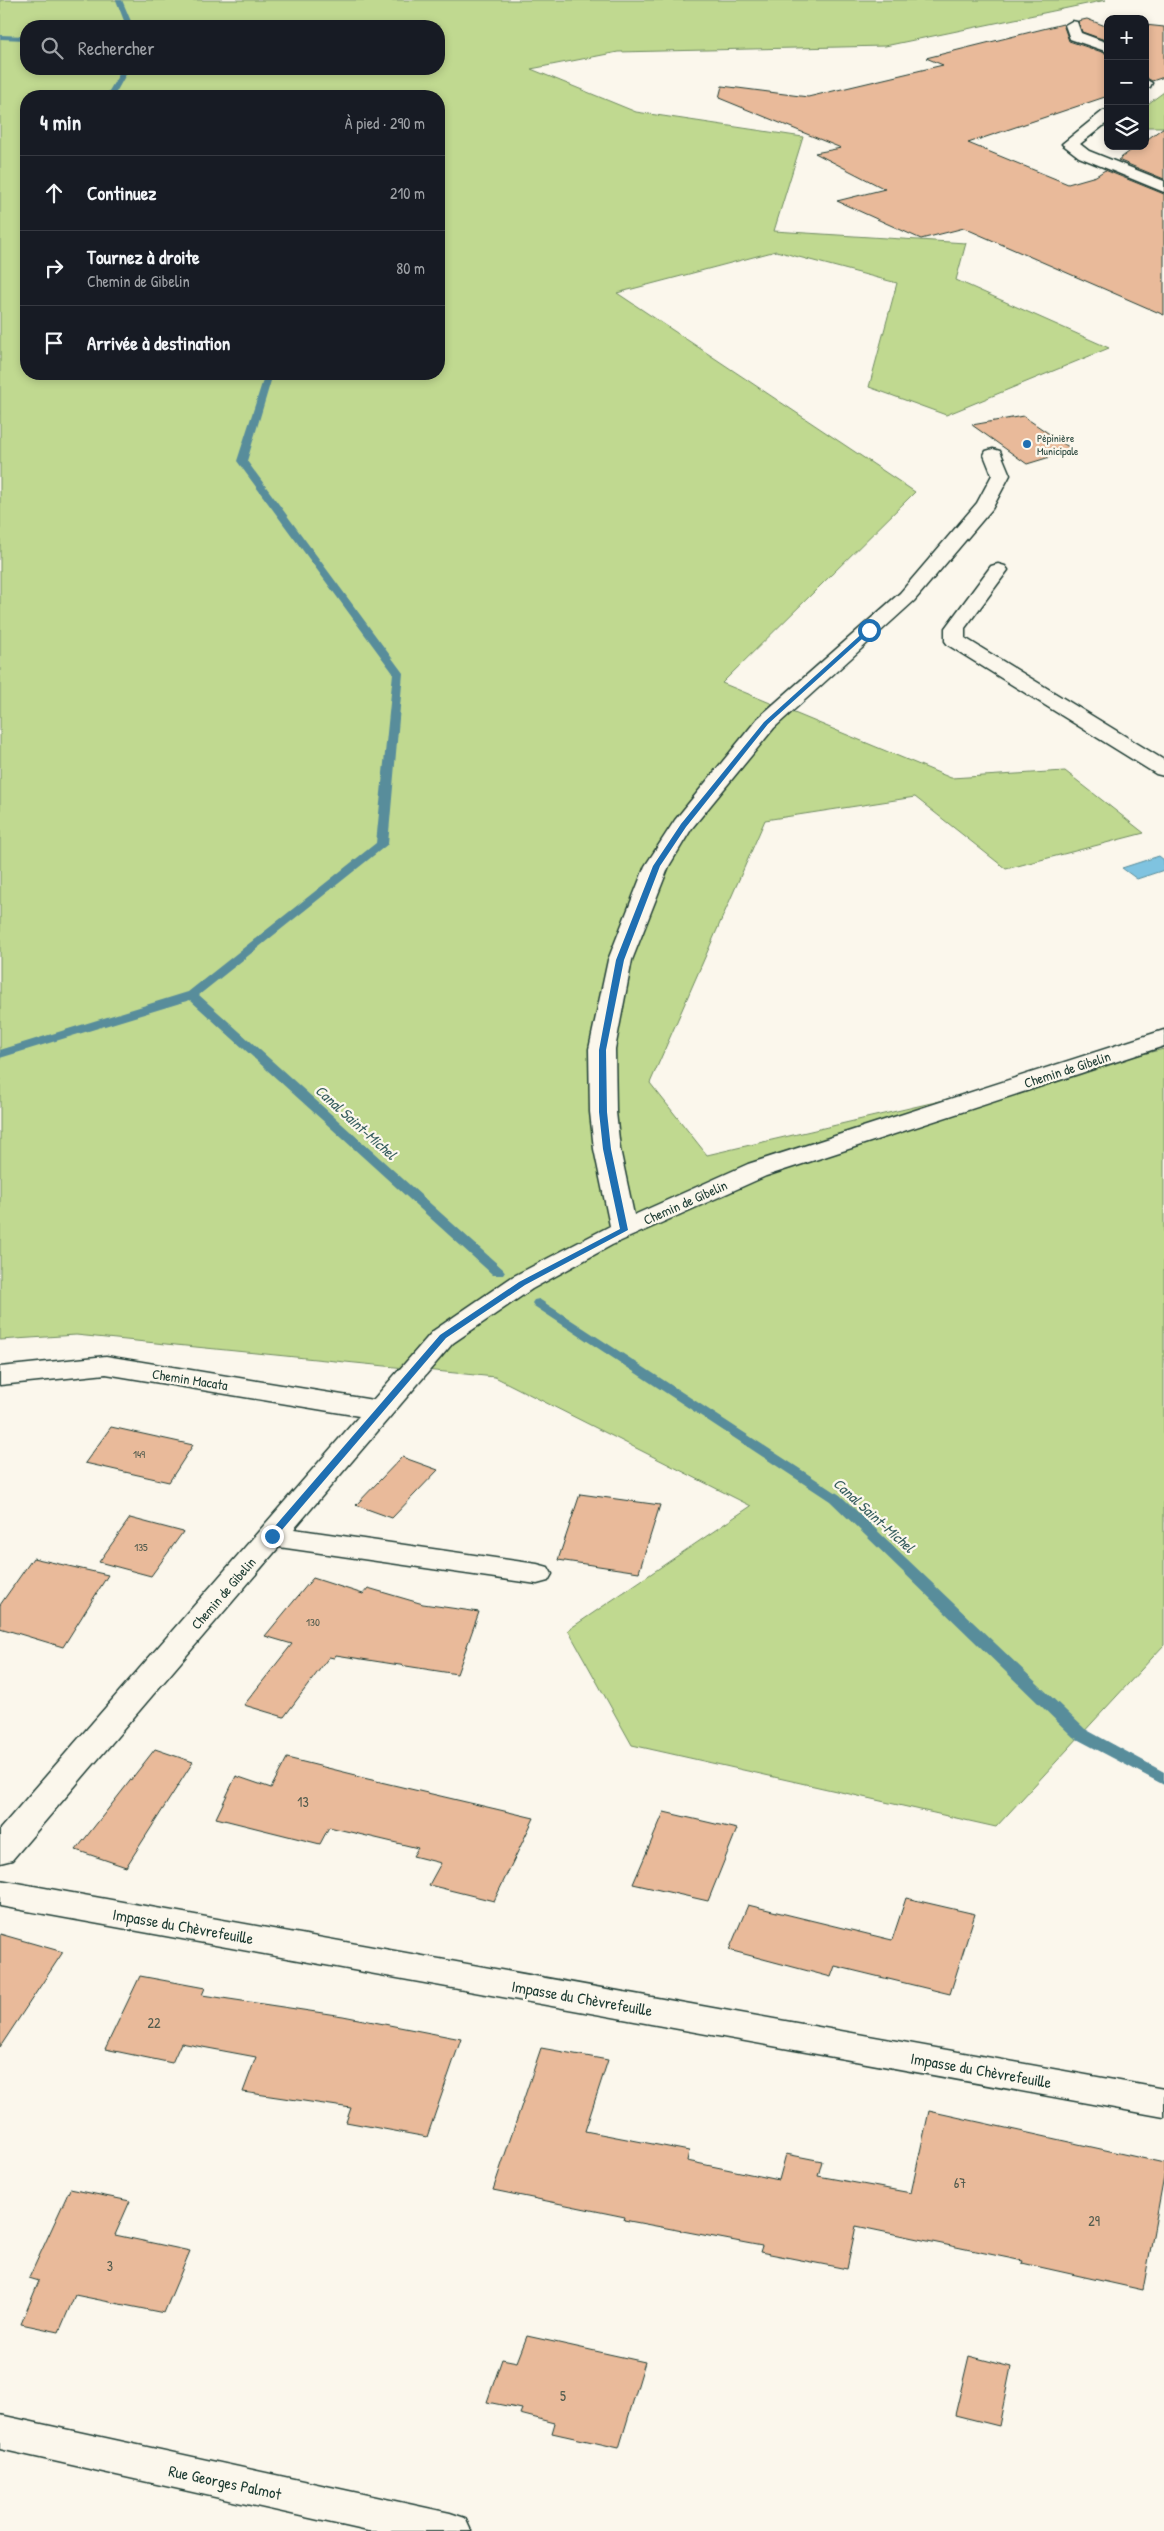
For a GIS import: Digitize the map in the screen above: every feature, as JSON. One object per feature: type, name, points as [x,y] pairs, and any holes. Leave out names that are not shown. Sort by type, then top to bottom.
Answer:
[{"type":"street","points":[[1072,25],[1076,36],[1104,46]]},
{"type":"street","points":[[1104,117],[1070,144],[1084,154],[1164,187]]},
{"type":"street","points":[[624,1230],[607,1149],[603,1112],[602,1050],[620,960],[657,866],[683,826],[766,723],[907,597],[985,505],[1001,475],[993,456]]},
{"type":"street","points":[[998,570],[955,628],[955,641],[1164,769]]},
{"type":"street","name":"Chemin de Gibelin","points":[[0,1852],[443,1337],[522,1283],[602,1239],[757,1170],[1164,1038]]},
{"type":"street","name":"Chemin Macata","points":[[0,1376],[106,1365],[379,1410]]},
{"type":"street","points":[[272,1536],[536,1574]]},
{"type":"street","name":"Impasse du Chèvrefeuille","points":[[0,1893],[1164,2103]]},
{"type":"street","name":"Rue Georges Palmot","points":[[0,2432],[450,2531]]},
{"type":"green space","points":[[0,0],[1106,0],[885,46],[618,52],[531,69],[636,112],[803,137],[774,231],[966,243],[956,280],[1109,348],[946,415],[869,387],[897,283],[776,251],[617,293],[915,492],[722,683],[951,778],[1065,771],[1144,833],[1006,869],[915,797],[765,820],[650,1083],[707,1155],[1164,1049],[1164,1645],[996,1827],[632,1745],[568,1630],[751,1506],[495,1377],[76,1335],[0,1340]]},
{"type":"green space","points":[[1164,92],[1164,127],[1149,127],[1149,103]]},
{"type":"water","points":[[1159,856],[1164,860],[1164,870],[1137,879],[1122,868]]},
{"type":"building","points":[[1087,19],[1104,25],[1104,40],[1082,32],[1078,21]]},
{"type":"building","points":[[1063,24],[1069,41],[1104,53],[1104,97],[968,143],[1068,184],[1096,176],[1105,170],[1164,194],[1164,315],[964,228],[921,239],[837,201],[885,189],[815,153],[841,148],[719,98],[722,86],[808,97],[943,65],[926,58]]},
{"type":"building","points":[[1149,25],[1164,27],[1164,77],[1152,81],[1149,79]]},
{"type":"building","points":[[1164,127],[1164,179],[1118,160],[1132,150],[1149,150],[1149,138]]},
{"type":"building","points":[[1023,416],[1073,450],[1027,464],[972,425]]},
{"type":"building","points":[[111,1427],[193,1445],[169,1482],[85,1463]]},
{"type":"building","points":[[402,1457],[438,1470],[392,1518],[356,1505]]},
{"type":"building","points":[[580,1494],[660,1505],[639,1572],[558,1560]]},
{"type":"building","points":[[130,1518],[183,1532],[151,1576],[99,1562]]},
{"type":"building","points":[[33,1558],[108,1575],[63,1647],[0,1628],[0,1605]]},
{"type":"building","points":[[313,1578],[363,1594],[368,1588],[423,1604],[479,1612],[457,1674],[336,1655],[334,1658],[329,1657],[284,1717],[244,1705],[292,1644],[265,1636]]},
{"type":"building","points":[[155,1749],[193,1762],[126,1867],[76,1850]]},
{"type":"building","points":[[287,1758],[534,1818],[494,1901],[429,1885],[441,1863],[413,1856],[418,1848],[329,1827],[320,1844],[216,1818],[236,1776],[271,1788]]},
{"type":"building","points":[[664,1812],[737,1829],[708,1901],[633,1884]]},
{"type":"building","points":[[906,1898],[975,1914],[950,1994],[835,1966],[831,1977],[729,1950],[748,1905],[892,1940]]},
{"type":"building","points":[[0,1934],[63,1952],[0,2047]]},
{"type":"building","points":[[140,1976],[205,1988],[202,1995],[343,2016],[461,2039],[427,2137],[346,2122],[351,2108],[243,2092],[256,2057],[181,2043],[172,2063],[105,2049]]},
{"type":"building","points":[[541,2048],[608,2060],[585,2131],[689,2151],[687,2161],[779,2180],[786,2154],[822,2161],[818,2176],[911,2193],[929,2111],[1164,2163],[1164,2176],[1143,2290],[1022,2263],[1023,2261],[856,2226],[847,2269],[760,2252],[762,2246],[624,2220],[625,2217],[493,2190]]},
{"type":"building","points":[[70,2189],[130,2201],[115,2235],[190,2251],[164,2313],[75,2295],[59,2332],[21,2324],[39,2281],[29,2278]]},
{"type":"building","points":[[527,2336],[645,2362],[619,2448],[552,2433],[555,2423],[520,2414],[522,2409],[487,2402],[502,2359],[517,2362]]},
{"type":"building","points":[[969,2356],[1011,2367],[999,2426],[955,2415]]},
{"type":"waterway","points":[[119,0],[127,20]]},
{"type":"waterway","points":[[0,37],[20,38]]},
{"type":"waterway","points":[[113,90],[122,75]]},
{"type":"waterway","points":[[192,995],[382,844],[398,673],[242,461],[267,380]]},
{"type":"waterway","points":[[0,1054],[192,995]]},
{"type":"waterway","name":"Canal Saint-Michel","points":[[192,995],[498,1272]]},
{"type":"waterway","name":"Canal Saint-Michel","points":[[539,1303],[835,1498],[1079,1733],[1164,1779]]},
{"type":"place","name":"Pépinière Municipale","points":[[1027,444]]},
{"type":"route","points":[[272,1536],[443,1337],[522,1283],[602,1239],[624,1230],[607,1149],[603,1112],[602,1050],[620,960],[657,866],[683,826],[766,723],[869,630]]}]
